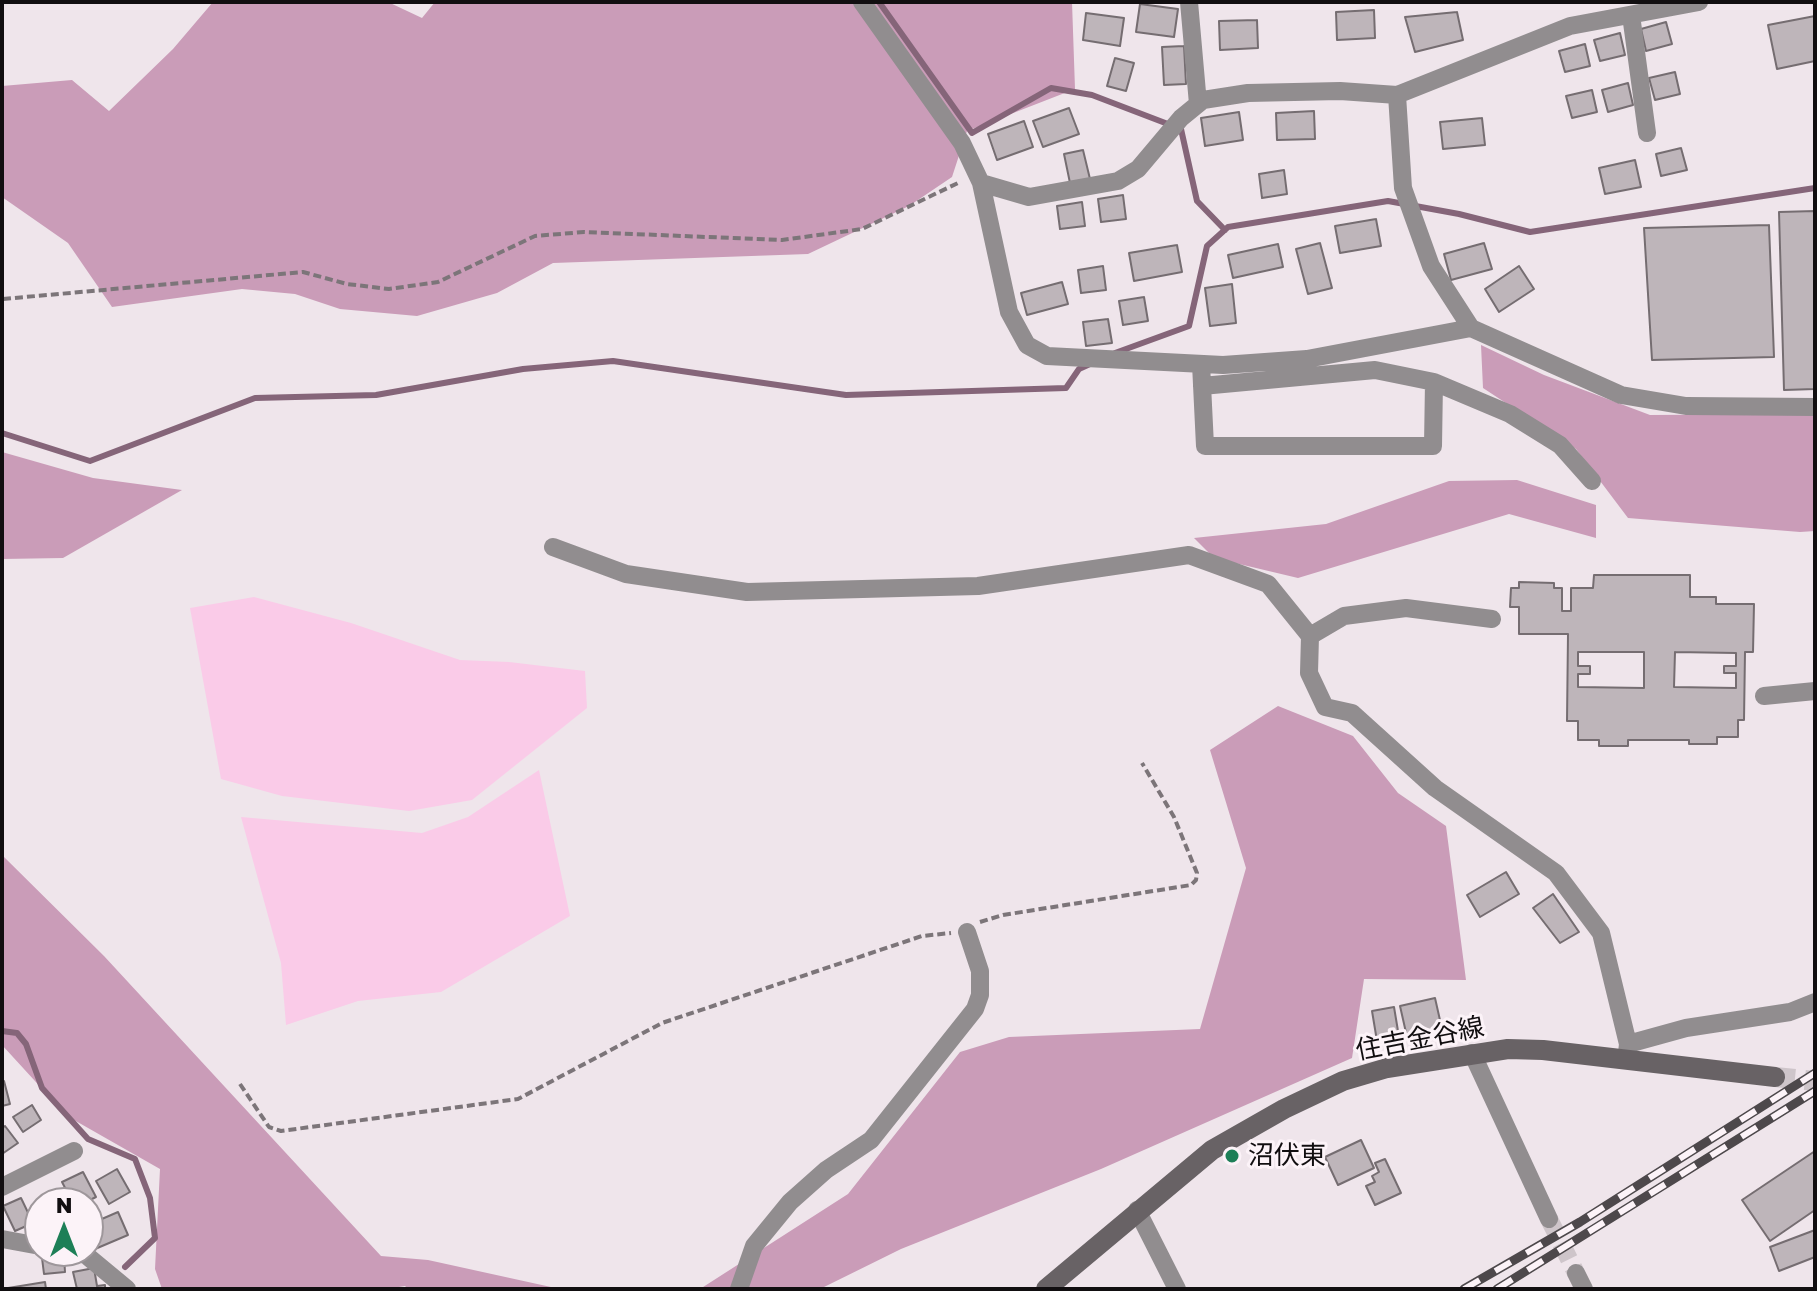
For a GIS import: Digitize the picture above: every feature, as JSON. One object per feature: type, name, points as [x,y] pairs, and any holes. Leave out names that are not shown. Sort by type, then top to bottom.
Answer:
[{"type":"main road","name":"住吉金谷線","points":[[1046,1289],[1212,1150],[1296,1103],[1343,1081],[1387,1068],[1508,1049],[1628,1052],[1775,1077]]},
{"type":"street","points":[[862,2],[962,143],[981,183],[1009,312],[1027,345],[1047,356],[1223,365],[1307,359],[1471,328]]},
{"type":"street","points":[[1189,2],[1198,104]]},
{"type":"street","points":[[981,183],[1029,197],[1118,181],[1138,169],[1181,118],[1203,100],[1248,93],[1340,91],[1397,95],[1570,26],[1699,2]]},
{"type":"street","points":[[1631,15],[1647,133]]},
{"type":"street","points":[[1397,95],[1404,190],[1431,266],[1471,328],[1621,395],[1686,406],[1815,407]]},
{"type":"street","points":[[1201,364],[1205,446],[1433,446],[1434,382]]},
{"type":"street","points":[[1202,386],[1375,370],[1434,382],[1510,414],[1560,445],[1592,481]]},
{"type":"street","points":[[553,547],[626,574],[747,592],[978,586],[1189,555],[1268,584],[1310,636],[1309,673],[1325,707],[1352,713],[1435,788],[1556,873],[1601,933],[1628,1052],[1686,1028],[1790,1012],[1815,1002]]},
{"type":"street","points":[[1310,636],[1344,616],[1406,608],[1492,619]]},
{"type":"street","points":[[1764,696],[1815,691]]},
{"type":"street","points":[[739,1289],[754,1246],[790,1202],[826,1170],[871,1140],[975,1009],[980,995],[980,971],[967,932]]},
{"type":"street","points":[[1472,1053],[1549,1219]]},
{"type":"street","points":[[2,1187],[74,1151]]},
{"type":"street","points":[[1137,1210],[1177,1289]]},
{"type":"street","points":[[2,1239],[24,1243]]},
{"type":"street","points":[[100,1267],[127,1289]]},
{"type":"path","points":[[3,299],[303,272],[347,284],[389,289],[438,282],[535,236],[584,232],[782,240],[862,229],[968,178],[981,183]]},
{"type":"path","points":[[240,1084],[269,1127],[281,1131],[518,1099],[662,1023],[922,936],[967,932],[981,922],[1003,915],[1191,885],[1197,873],[1174,817],[1142,763]]},
{"type":"shaded area","points":[[213,2],[388,2],[422,18],[435,2],[1072,2],[1075,89],[967,131],[952,177],[909,206],[808,254],[553,263],[497,293],[417,316],[340,309],[295,294],[242,289],[112,307],[68,243],[2,197],[2,86],[72,80],[109,111],[173,49]]},
{"type":"shaded area","points":[[1481,345],[1544,375],[1650,415],[1815,414],[1815,531],[1628,518],[1576,449],[1483,388]]},
{"type":"shaded area","points":[[2,452],[93,478],[182,490],[63,558],[2,559]]},
{"type":"shaded area","points":[[1517,480],[1596,505],[1596,538],[1509,514],[1298,578],[1214,558],[1194,538],[1326,524],[1449,481]]},
{"type":"shaded area","points":[[254,597],[351,623],[460,660],[585,671],[587,708],[472,800],[409,811],[282,796],[221,779],[190,608]]},
{"type":"shaded area","points":[[1278,706],[1353,736],[1398,793],[1446,826],[1466,980],[1364,979],[1352,1058],[1101,1169],[901,1249],[820,1289],[700,1289],[848,1194],[960,1052],[1009,1037],[1200,1029],[1246,868],[1210,750]]},
{"type":"shaded area","points":[[539,770],[570,916],[441,992],[358,1001],[286,1025],[281,963],[241,817],[422,833],[468,817]]},
{"type":"shaded area","points":[[2,855],[104,956],[381,1256],[428,1260],[560,1289],[408,1289],[405,1286],[387,1289],[162,1289],[155,1269],[160,1169],[67,1116],[2,1045]]},
{"type":"building","points":[[1140,4],[1178,9],[1174,37],[1136,32]]},
{"type":"building","points":[[1374,10],[1375,38],[1337,40],[1336,12]]},
{"type":"building","points":[[1457,12],[1463,40],[1415,52],[1405,17]]},
{"type":"building","points":[[1086,13],[1124,18],[1120,46],[1083,40]]},
{"type":"building","points":[[1815,16],[1815,61],[1777,69],[1768,25]]},
{"type":"building","points":[[1257,20],[1258,48],[1220,50],[1219,21]]},
{"type":"building","points":[[1666,22],[1672,44],[1646,51],[1641,29]]},
{"type":"building","points":[[1620,33],[1625,55],[1600,61],[1594,40]]},
{"type":"building","points":[[1585,44],[1590,66],[1565,72],[1559,51]]},
{"type":"building","points":[[1184,46],[1186,84],[1164,85],[1162,47]]},
{"type":"building","points":[[1115,58],[1134,63],[1126,91],[1107,86]]},
{"type":"building","points":[[1675,72],[1680,94],[1655,100],[1649,78]]},
{"type":"building","points":[[1628,83],[1633,105],[1608,112],[1602,90]]},
{"type":"building","points":[[1592,90],[1597,112],[1572,118],[1566,96]]},
{"type":"building","points":[[1069,108],[1079,134],[1043,147],[1033,121]]},
{"type":"building","points":[[1314,111],[1315,139],[1277,140],[1276,113]]},
{"type":"building","points":[[1239,112],[1243,140],[1205,146],[1201,118]]},
{"type":"building","points":[[1482,118],[1485,145],[1443,149],[1440,122]]},
{"type":"building","points":[[1024,121],[1033,147],[997,160],[988,134]]},
{"type":"building","points":[[1681,148],[1687,170],[1661,176],[1656,154]]},
{"type":"building","points":[[1083,150],[1090,179],[1070,183],[1064,154]]},
{"type":"building","points":[[1635,160],[1641,187],[1605,194],[1599,168]]},
{"type":"building","points":[[1284,170],[1287,194],[1262,198],[1259,174]]},
{"type":"building","points":[[1123,195],[1126,219],[1101,222],[1098,199]]},
{"type":"building","points":[[1082,202],[1085,226],[1060,229],[1057,206]]},
{"type":"building","points":[[1815,211],[1815,389],[1784,390],[1779,212]]},
{"type":"building","points":[[1376,219],[1381,246],[1340,253],[1335,226]]},
{"type":"building","points":[[1769,225],[1774,357],[1652,360],[1644,228]]},
{"type":"building","points":[[1320,243],[1332,288],[1308,294],[1296,249]]},
{"type":"building","points":[[1484,243],[1492,269],[1451,280],[1444,254]]},
{"type":"building","points":[[1278,244],[1283,267],[1233,278],[1228,255]]},
{"type":"building","points":[[1177,245],[1182,272],[1134,281],[1129,253]]},
{"type":"building","points":[[1103,266],[1106,290],[1081,293],[1078,270]]},
{"type":"building","points":[[1519,266],[1534,289],[1499,312],[1485,289]]},
{"type":"building","points":[[1062,282],[1068,304],[1027,315],[1021,293]]},
{"type":"building","points":[[1232,284],[1236,323],[1210,326],[1205,288]]},
{"type":"building","points":[[1144,297],[1148,321],[1123,325],[1119,301]]},
{"type":"building","points":[[1108,319],[1112,343],[1086,346],[1083,322]]},
{"type":"building","points":[[1594,575],[1690,575],[1690,597],[1716,597],[1716,604],[1754,604],[1753,652],[1745,652],[1744,720],[1738,720],[1738,737],[1717,737],[1717,744],[1689,744],[1689,740],[1628,740],[1628,746],[1599,746],[1599,740],[1578,740],[1578,721],[1567,721],[1568,634],[1519,634],[1519,607],[1510,607],[1511,588],[1519,588],[1519,582],[1554,583],[1554,588],[1562,588],[1562,611],[1571,611],[1571,588],[1593,588]],"holes":[[[1578,652],[1644,652],[1644,688],[1578,687],[1578,674],[1590,674],[1590,666],[1578,666]],[[1675,652],[1736,653],[1736,666],[1724,666],[1724,673],[1736,673],[1736,688],[1674,687]]]},
{"type":"building","points":[[1506,872],[1519,894],[1480,917],[1467,895]]},
{"type":"building","points":[[1553,894],[1579,932],[1560,943],[1533,908]]},
{"type":"building","points":[[1435,998],[1442,1029],[1407,1037],[1400,1006]]},
{"type":"building","points":[[1394,1007],[1399,1037],[1377,1041],[1372,1011]]},
{"type":"building","points":[[2,1081],[10,1104],[2,1106]]},
{"type":"building","points":[[32,1105],[41,1120],[23,1132],[13,1117]]},
{"type":"building","points":[[5,1126],[18,1143],[2,1154],[2,1128]]},
{"type":"building","points":[[1361,1140],[1374,1168],[1338,1185],[1325,1157]]},
{"type":"building","points":[[1815,1151],[1815,1210],[1770,1241],[1742,1200]]},
{"type":"building","points":[[1385,1159],[1401,1193],[1375,1205],[1366,1186],[1375,1182],[1372,1176],[1379,1172],[1375,1163]]},
{"type":"building","points":[[117,1169],[130,1192],[109,1204],[104,1187],[99,1187],[96,1181]]},
{"type":"building","points":[[83,1172],[91,1187],[65,1187],[62,1182]]},
{"type":"building","points":[[21,1198],[24,1227],[15,1231],[3,1206]]},
{"type":"building","points":[[118,1212],[128,1235],[104,1245],[104,1218]]},
{"type":"building","points":[[1815,1230],[1815,1257],[1779,1271],[1770,1247]]},
{"type":"building","points":[[43,1267],[65,1267],[65,1272],[44,1274]]},
{"type":"building","points":[[94,1268],[97,1286],[105,1285],[105,1289],[77,1289],[73,1272]]},
{"type":"building","points":[[45,1282],[46,1289],[2,1289]]},
{"type":"waterway","points":[[879,2],[972,133],[1051,88],[1092,95],[1181,129],[1197,201],[1225,230]]},
{"type":"waterway","points":[[1115,353],[1189,326],[1207,246],[1228,227],[1388,201],[1459,214],[1530,232],[1815,188]]},
{"type":"waterway","points":[[2,433],[90,461],[255,398],[376,395],[523,369],[613,361],[846,395],[1066,388],[1079,369],[1090,364]]},
{"type":"waterway","points":[[2,1031],[17,1033],[26,1044],[42,1088],[88,1139],[135,1159],[150,1198],[155,1238],[125,1267]]},
{"type":"tunnel","points":[[1775,1077],[1815,1081]]},
{"type":"tunnel","points":[[1549,1219],[1576,1273]]},
{"type":"railway","points":[[1464,1289],[1580,1222],[1815,1073]]},
{"type":"railway","points":[[1497,1289],[1815,1091]]},
{"type":"place","name":"沼伏東","points":[[1232,1156]]}]
